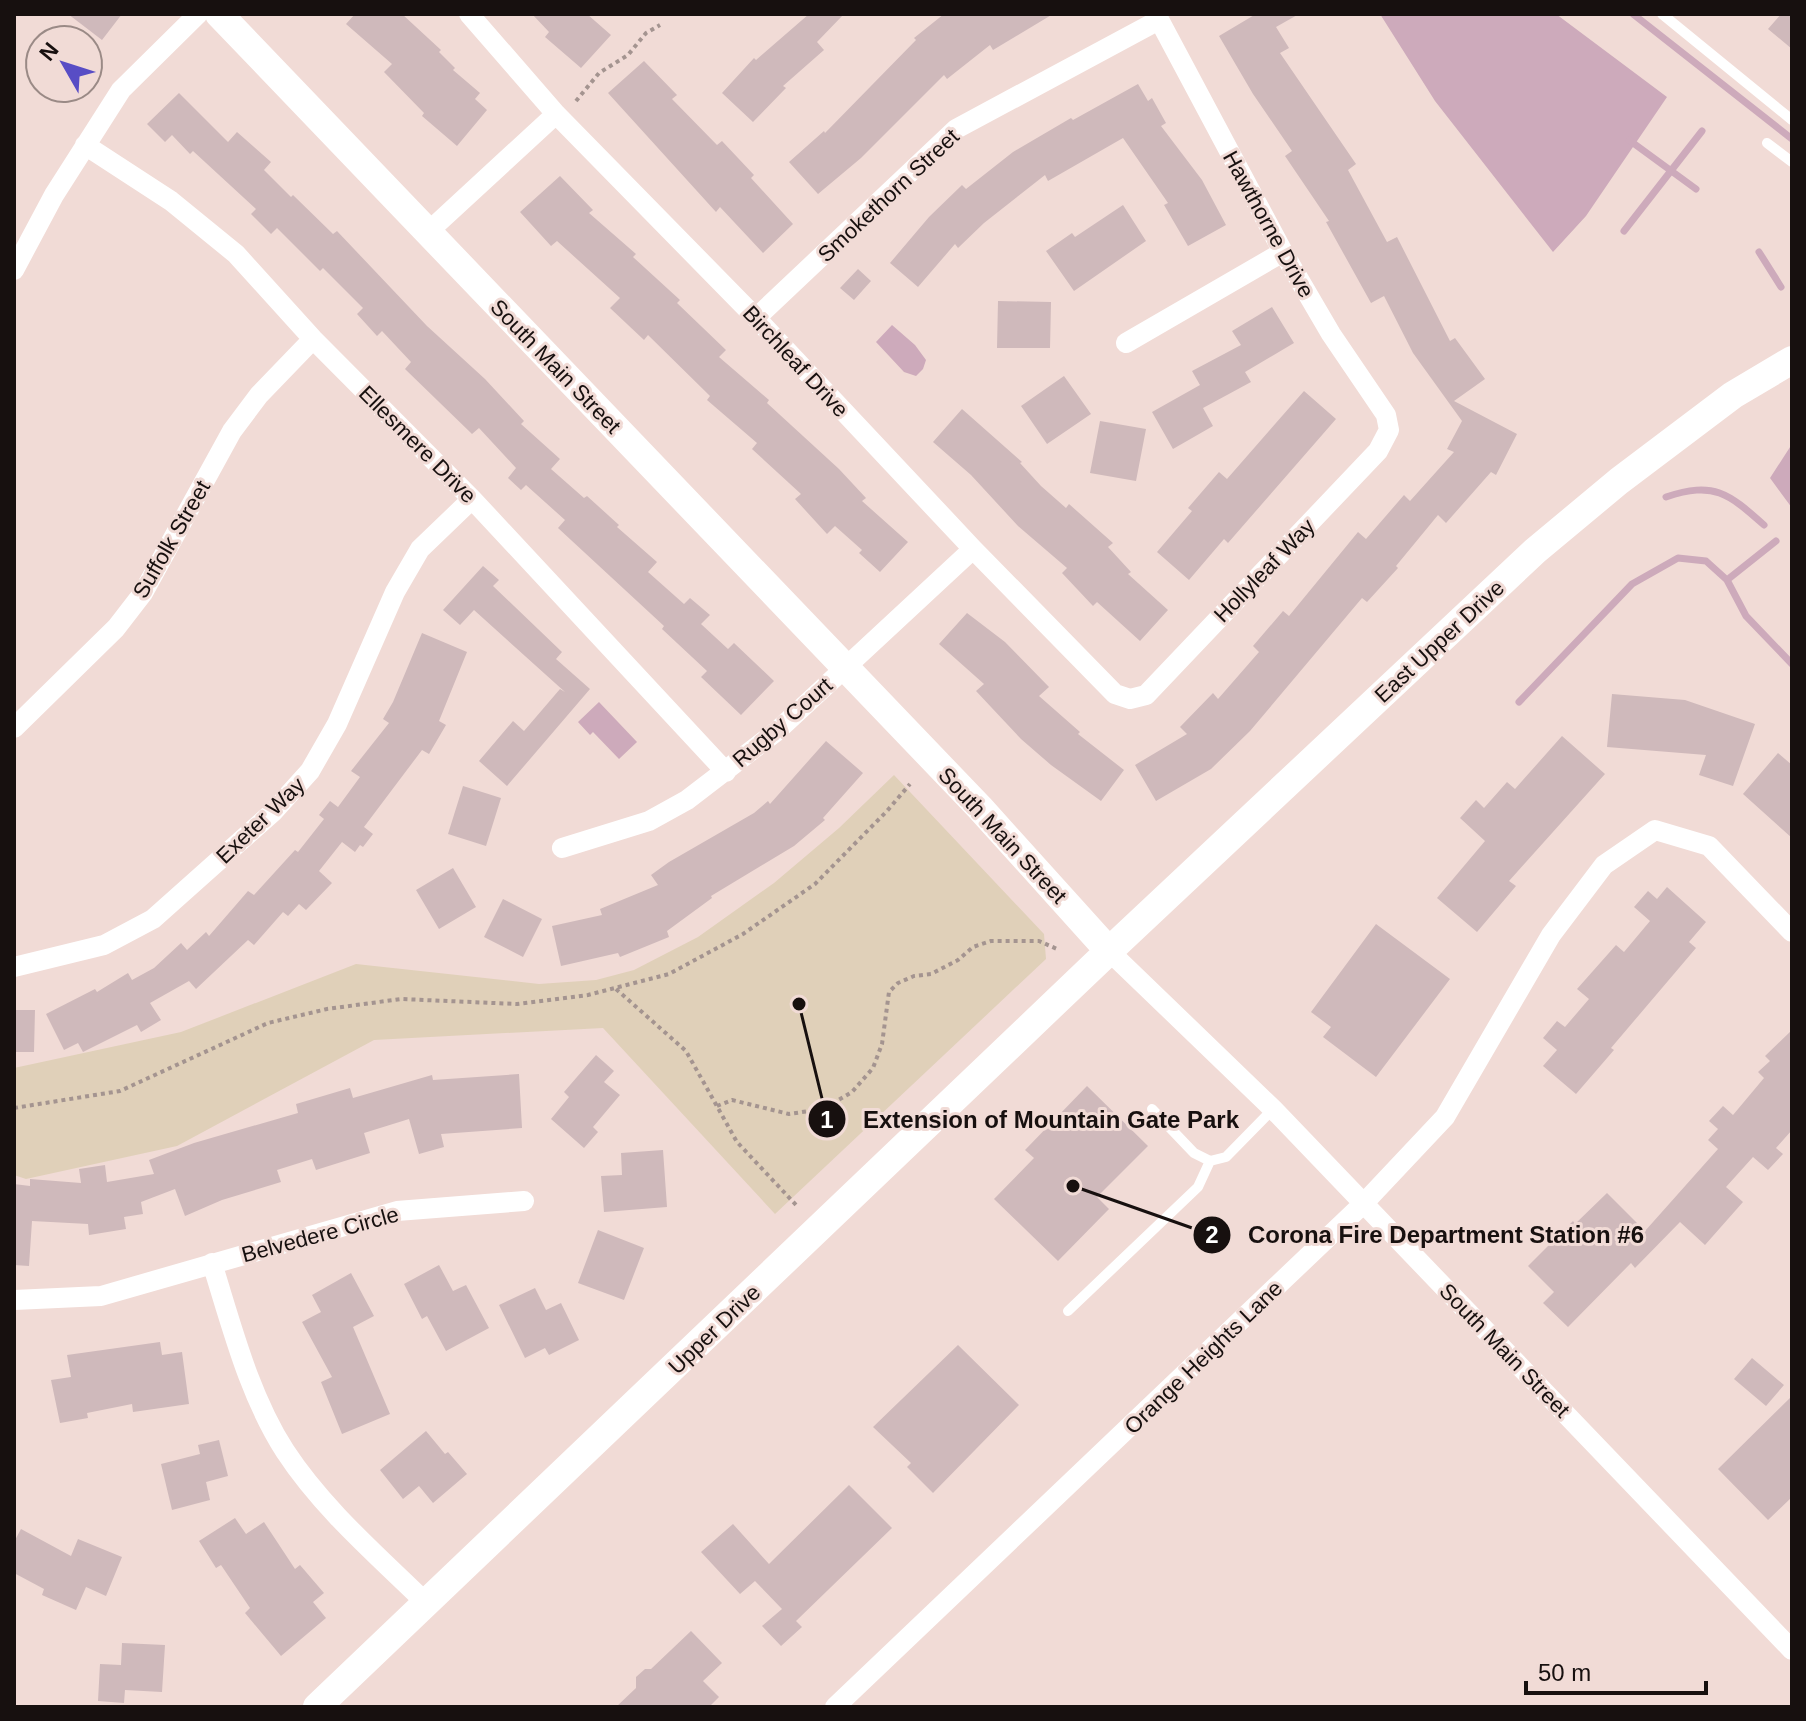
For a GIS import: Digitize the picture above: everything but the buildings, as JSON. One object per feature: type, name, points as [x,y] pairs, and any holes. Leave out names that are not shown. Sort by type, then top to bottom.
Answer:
[{"type":"main road","name":"South Main Street","points":[[219,14],[980,808],[1109,951]]},
{"type":"main road","name":"East Upper Drive","points":[[1109,951],[1535,551],[1619,481],[1733,395],[1792,360]]},
{"type":"main road","name":"Upper Drive","points":[[317,1707],[1109,951]]},
{"type":"street","points":[[14,270],[54,195],[121,90],[198,14]]},
{"type":"street","name":"Birchleaf Drive","points":[[469,14],[556,114],[756,318],[973,549],[1115,694],[1130,699]]},
{"type":"street","name":"Hawthorne Drive","points":[[1157,17],[1283,252],[1331,334],[1386,415],[1389,430]]},
{"type":"street","name":"Smokethorn Street","points":[[756,318],[956,129],[1157,17]]},
{"type":"street","points":[[428,232],[556,114]]},
{"type":"street","name":"Ellesmere Drive","points":[[85,145],[171,201],[236,254],[313,339],[472,499],[726,772]]},
{"type":"street","points":[[1126,343],[1283,252]]},
{"type":"street","name":"Suffolk Street","points":[[14,728],[116,628],[143,593],[232,431],[259,395],[313,339]]},
{"type":"street","name":"Hollyleaf Way","points":[[1130,699],[1146,695],[1378,451],[1389,430]]},
{"type":"street","name":"Exeter Way","points":[[14,967],[104,945],[153,919],[273,812],[310,771],[337,724],[395,592],[420,549],[472,499]]},
{"type":"street","name":"Rugby Court","points":[[562,848],[649,821],[687,800],[726,772],[777,731],[973,549]]},
{"type":"street","name":"Orange Heights Lane","points":[[835,1707],[1364,1203],[1445,1117],[1551,935],[1604,865],[1655,830],[1709,846],[1792,932]]},
{"type":"street","name":"South Main Street","points":[[1109,951],[1273,1109],[1792,1650]]},
{"type":"street","name":"Belvedere Circle","points":[[14,1300],[101,1296],[397,1211],[524,1201]]},
{"type":"street","points":[[212,1263],[252,1386],[285,1450],[329,1507],[426,1603]]},
{"type":"lane","points":[[1662,14],[1792,120]]},
{"type":"lane","points":[[1767,143],[1792,162]]},
{"type":"lane","points":[[1152,1109],[1194,1153],[1210,1161],[1226,1157],[1273,1109]]},
{"type":"lane","points":[[1068,1311],[1198,1187],[1210,1161]]},
{"type":"path","points":[[576,101],[599,73],[628,55],[646,33],[660,25]]},
{"type":"path","points":[[14,1108],[120,1091],[268,1023],[327,1009],[401,999],[517,1004],[588,995],[669,974],[743,934],[815,884],[910,784]]},
{"type":"path","points":[[717,1106],[732,1100],[789,1114],[823,1109],[852,1092],[873,1068],[882,1044],[889,992],[898,983],[914,976],[931,974],[958,960],[973,947],[991,941],[1039,941],[1057,949]]},
{"type":"path","points":[[614,988],[686,1051],[737,1142],[797,1206]]},
{"type":"shaded area","points":[[1380,14],[1556,14],[1667,97],[1586,216],[1553,252],[1435,101]]},
{"type":"shaded area","points":[[892,325],[915,345],[926,360],[916,376],[904,372],[876,342]]},
{"type":"shaded area","points":[[1792,444],[1792,508],[1770,478]]},
{"type":"shaded area","points":[[599,702],[637,742],[619,759],[593,732],[590,735],[578,722]]},
{"type":"shaded area","points":[[894,775],[1044,934],[1046,959],[775,1214],[603,1028],[374,1040],[177,1146],[26,1179],[14,1175],[14,1068],[181,1032],[356,964],[539,984],[596,980],[634,970],[698,937],[774,883],[839,828]]},
{"type":"waterway","points":[[1633,14],[1792,139]]},
{"type":"waterway","points":[[1624,231],[1702,131]]},
{"type":"waterway","points":[[1629,140],[1696,189]]},
{"type":"waterway","points":[[1759,252],[1781,287]]},
{"type":"waterway","points":[[1666,497],[1696,490],[1720,493],[1764,525]]},
{"type":"waterway","points":[[1519,702],[1632,584],[1678,558],[1706,561],[1727,580],[1776,541]]},
{"type":"waterway","points":[[1727,580],[1746,616],[1792,664]]},
{"type":"place","name":"Extension of Mountain Gate Park","points":[[799,1004]]},
{"type":"place","name":"Corona Fire Department Station #6","points":[[1073,1186]]}]
